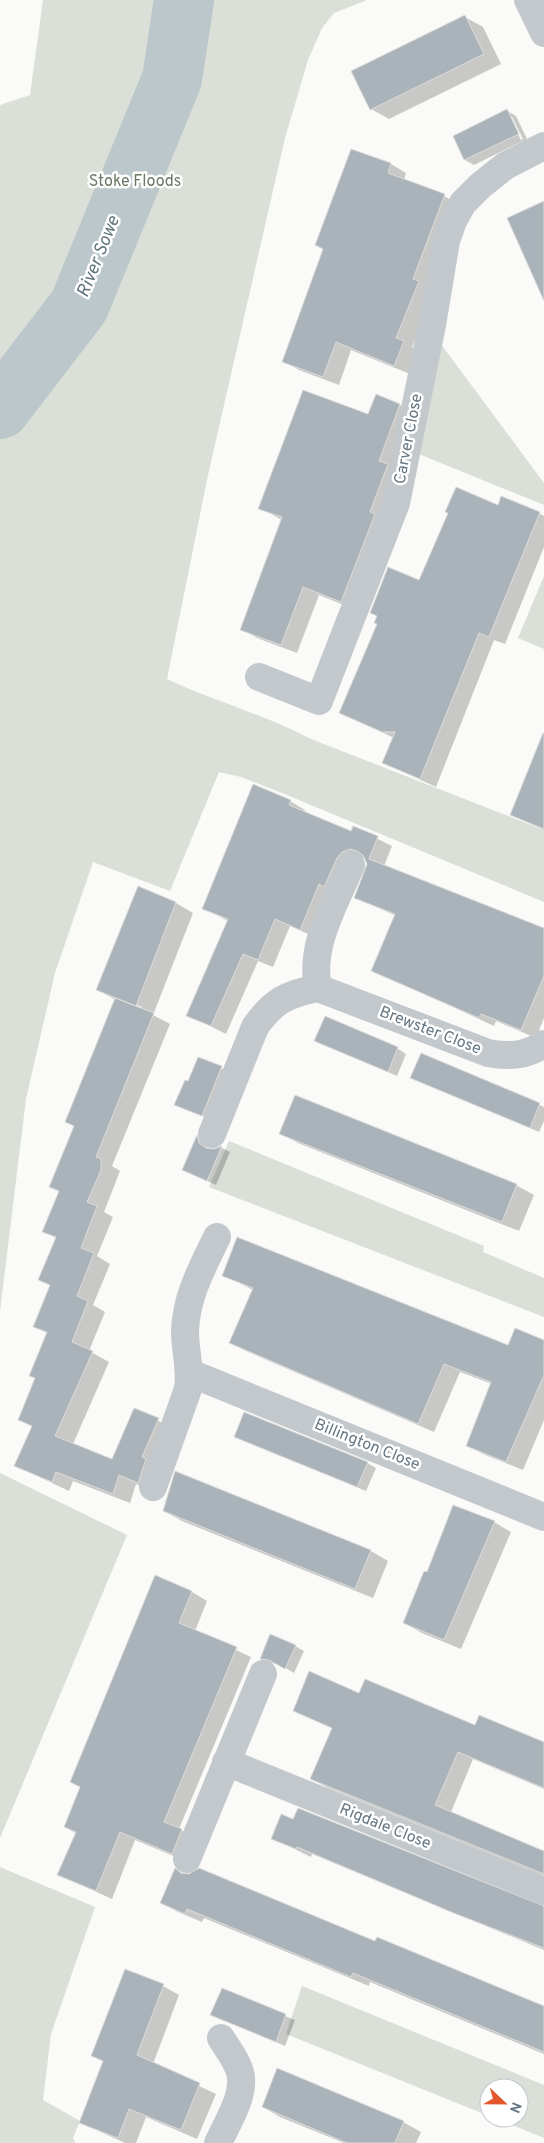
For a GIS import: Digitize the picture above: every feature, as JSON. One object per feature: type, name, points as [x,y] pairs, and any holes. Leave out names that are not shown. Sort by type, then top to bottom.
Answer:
[{"type":"street","points":[[528,0],[544,33]]},
{"type":"street","name":"Carver Close","points":[[259,677],[319,701],[396,503],[432,325],[446,241],[453,221],[463,203],[480,186],[505,166],[544,146]]},
{"type":"street","points":[[212,1134],[255,1027],[262,1017],[286,996],[318,988],[314,971],[318,946],[351,865]]},
{"type":"street","name":"Brewster Close","points":[[318,988],[488,1053],[505,1056],[521,1055],[544,1044]]},
{"type":"street","points":[[153,1487],[181,1409],[190,1373],[185,1334],[188,1306],[193,1287],[217,1237]]},
{"type":"street","name":"Billington Close","points":[[190,1373],[544,1517]]},
{"type":"street","points":[[187,1859],[263,1674]]},
{"type":"street","name":"Rigdale Close","points":[[226,1762],[544,1891]]},
{"type":"street","points":[[218,2143],[238,2096],[241,2082],[239,2070],[221,2038]]},
{"type":"green space","name":"Stoke Floods","points":[[43,0],[367,0],[334,13],[322,28],[308,60],[285,138],[208,475],[167,679],[294,730],[311,739],[544,830],[544,902],[282,793],[241,777],[219,772],[170,891],[93,862],[55,973],[26,1099],[0,1311],[0,105],[30,95]]},
{"type":"green space","points":[[435,336],[544,483],[544,505],[414,452]]},
{"type":"green space","points":[[544,576],[544,649],[518,638]]},
{"type":"green space","points":[[229,1141],[484,1246],[483,1252],[544,1278],[544,1317],[209,1187]]},
{"type":"green space","points":[[0,1473],[127,1535],[0,1838]]},
{"type":"green space","points":[[0,1867],[95,1907],[51,2034],[43,2100],[80,2121],[73,2138],[75,2143],[0,2143]]},
{"type":"green space","points":[[302,1986],[527,2078],[479,2078],[479,2112],[286,2034]]},
{"type":"green space","points":[[529,2079],[544,2085],[544,2138],[520,2128],[529,2128]]},
{"type":"building","points":[[465,15],[484,54],[370,110],[351,71]]},
{"type":"building","points":[[507,109],[519,134],[464,160],[453,136]]},
{"type":"building","points":[[351,149],[391,163],[388,173],[445,194],[413,279],[419,281],[396,338],[404,341],[394,366],[336,342],[323,377],[282,362],[323,249],[315,245]]},
{"type":"building","points":[[544,201],[544,301],[507,218]]},
{"type":"building","points":[[303,390],[368,414],[376,394],[400,404],[379,461],[388,464],[370,512],[375,514],[341,602],[303,587],[281,645],[240,630],[282,517],[258,509]]},
{"type":"building","points":[[456,487],[498,505],[501,496],[540,512],[489,637],[479,633],[420,779],[382,763],[395,732],[382,732],[339,713],[377,624],[374,623],[377,616],[370,613],[388,567],[419,580],[448,513],[445,512]]},
{"type":"building","points":[[544,733],[544,829],[510,815]]},
{"type":"building","points":[[253,784],[291,800],[289,805],[351,831],[353,826],[378,836],[369,859],[544,928],[544,976],[521,1030],[481,1014],[479,1018],[371,971],[395,914],[354,898],[367,864],[363,855],[350,849],[342,852],[337,858],[324,887],[319,884],[300,930],[275,919],[258,960],[243,954],[211,1026],[186,1016],[228,919],[202,909]]},
{"type":"building","points":[[138,886],[176,902],[136,1006],[96,990]]},
{"type":"building","points":[[115,998],[154,1013],[96,1157],[101,1159],[101,1170],[87,1202],[97,1206],[81,1248],[94,1253],[77,1296],[88,1301],[72,1342],[93,1351],[55,1436],[112,1459],[134,1408],[159,1418],[142,1457],[146,1459],[138,1483],[119,1475],[113,1494],[56,1472],[52,1482],[14,1466],[32,1426],[18,1420],[35,1378],[29,1376],[47,1332],[33,1327],[50,1285],[38,1280],[56,1237],[42,1232],[59,1191],[49,1187],[74,1126],[65,1122]]},
{"type":"building","points":[[325,1016],[398,1047],[388,1072],[314,1041]]},
{"type":"building","points":[[421,1053],[540,1103],[530,1128],[410,1078]]},
{"type":"building","points":[[198,1057],[222,1066],[202,1116],[174,1105],[185,1080],[188,1081]]},
{"type":"building","points":[[295,1095],[517,1184],[502,1222],[279,1134]]},
{"type":"building","points":[[197,1135],[199,1143],[206,1148],[214,1149],[222,1146],[207,1181],[182,1170]]},
{"type":"building","points":[[237,1237],[508,1345],[515,1328],[544,1340],[544,1375],[506,1462],[466,1446],[491,1382],[444,1364],[418,1424],[229,1343],[253,1288],[222,1276]]},
{"type":"building","points":[[244,1412],[368,1462],[357,1487],[234,1437]]},
{"type":"building","points":[[175,1471],[371,1550],[355,1589],[163,1511]]},
{"type":"building","points":[[453,1505],[495,1521],[444,1640],[403,1623],[424,1571],[427,1572]]},
{"type":"building","points":[[155,1575],[192,1591],[179,1623],[237,1647],[164,1822],[182,1829],[172,1854],[120,1832],[96,1891],[57,1875],[76,1832],[64,1827],[80,1787],[70,1782]]},
{"type":"building","points":[[270,1634],[296,1645],[285,1669],[269,1660],[260,1659]]},
{"type":"building","points":[[309,1671],[359,1693],[365,1679],[475,1725],[479,1715],[544,1742],[544,1788],[458,1752],[435,1805],[544,1851],[544,1874],[310,1779],[332,1728],[293,1711]]},
{"type":"building","points":[[298,1808],[544,1906],[544,1948],[456,1914],[297,1847],[296,1849],[271,1839],[281,1814],[293,1819]]},
{"type":"building","points":[[175,1868],[181,1873],[189,1874],[199,1868],[375,1941],[377,1937],[544,2006],[544,2052],[353,1973],[351,1977],[187,1909],[185,1914],[160,1903]]},
{"type":"building","points":[[125,1969],[164,1984],[137,2055],[200,2083],[181,2130],[129,2109],[118,2138],[79,2123],[103,2061],[91,2056]]},
{"type":"building","points":[[222,1988],[286,2014],[276,2042],[210,2015]]},
{"type":"building","points":[[277,2068],[404,2121],[395,2143],[347,2143],[262,2107]]},
{"type":"waterway","name":"River Sowe","points":[[0,409],[79,306],[172,79],[184,0]]}]
